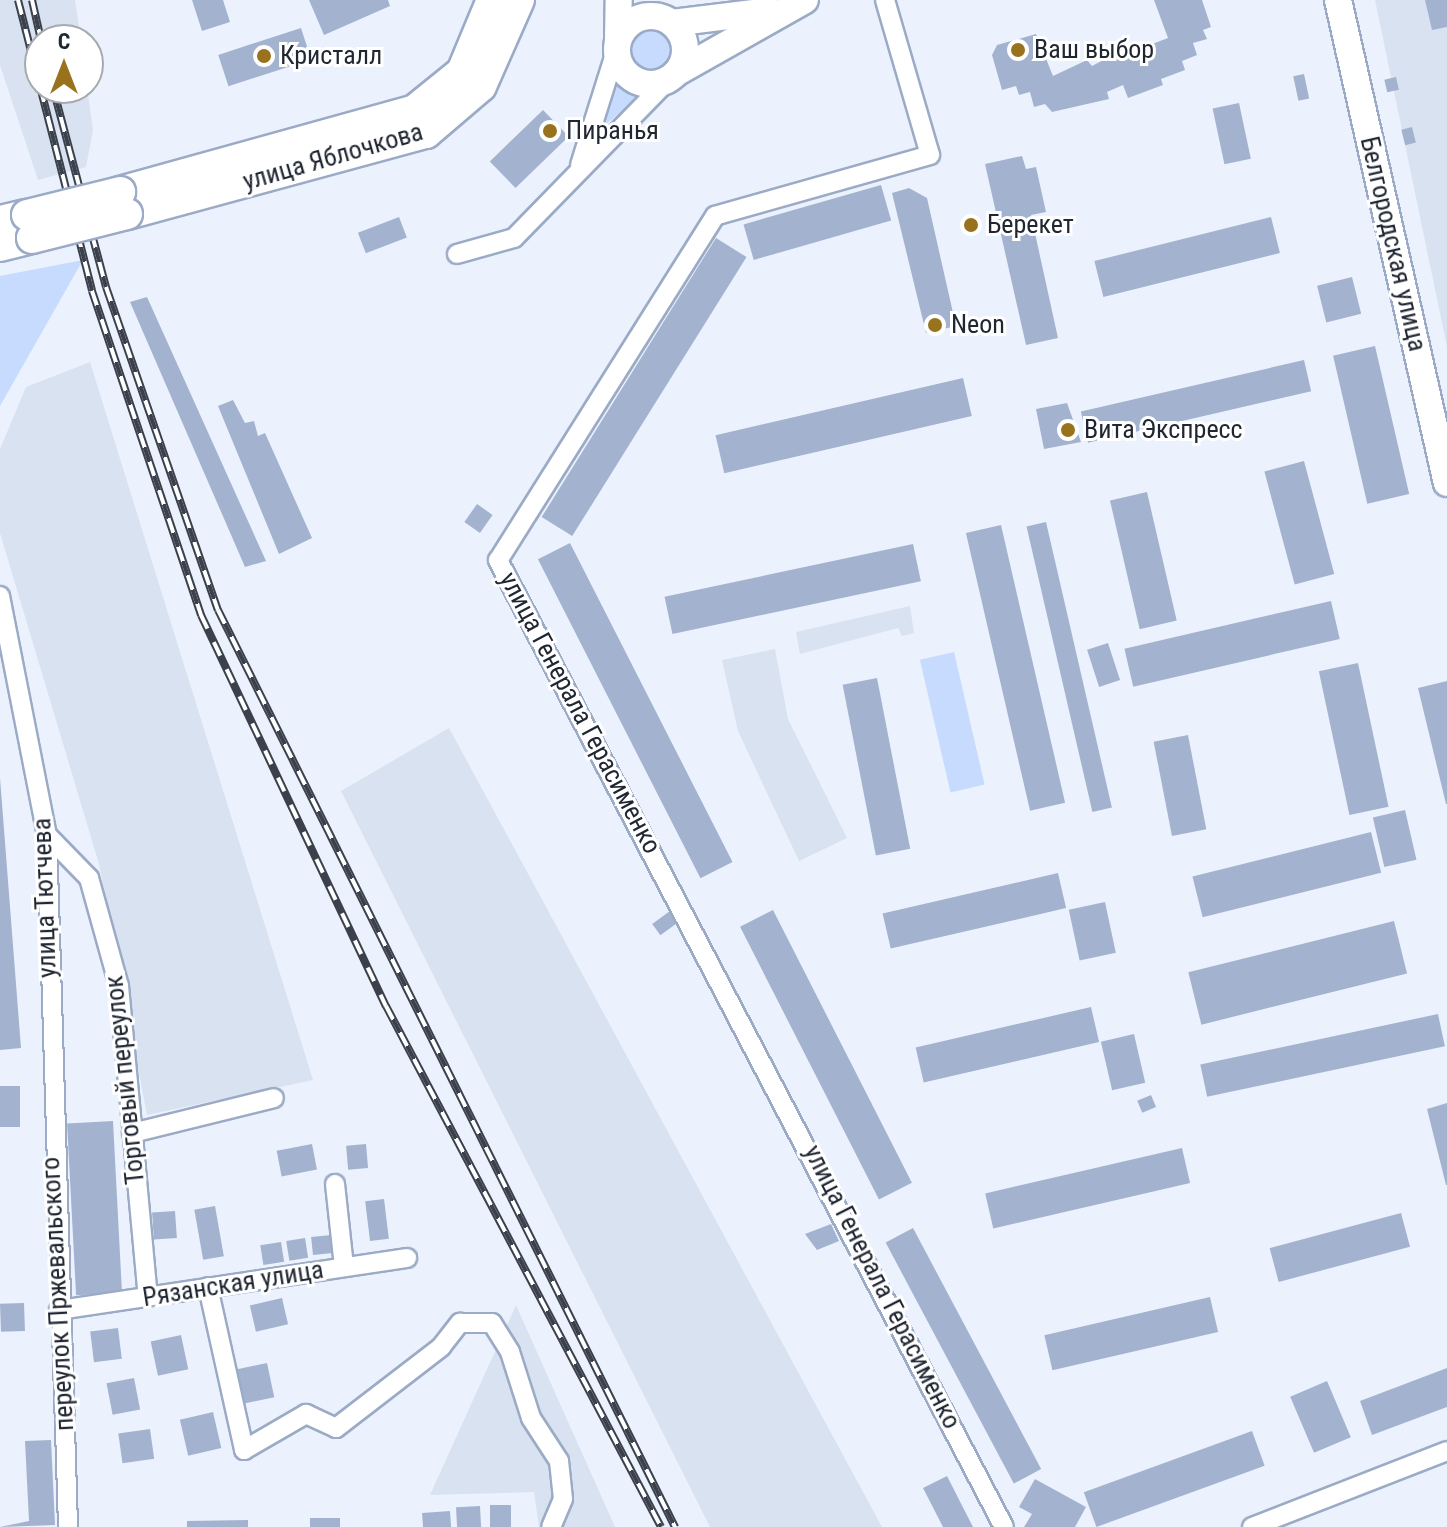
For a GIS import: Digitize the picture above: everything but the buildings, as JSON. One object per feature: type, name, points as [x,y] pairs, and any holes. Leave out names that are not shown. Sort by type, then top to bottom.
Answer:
[{"type":"main road","name":"улица Яблочкова","points":[[123,203],[415,110],[462,72],[492,0]]},
{"type":"main road","name":"улица Яблочкова","points":[[123,203],[426,133],[481,86],[519,0]]},
{"type":"main road","points":[[619,0],[618,44],[634,79],[673,76],[799,3]]},
{"type":"main road","name":"Белгородская улица","points":[[1338,0],[1447,483]]},
{"type":"main road","name":"Белгородская улица","points":[[1351,53],[1356,0]]},
{"type":"main road","points":[[618,44],[640,18],[661,13],[799,3]]},
{"type":"main road","points":[[661,13],[685,47],[673,76]]},
{"type":"main road","points":[[0,246],[19,225],[123,203]]},
{"type":"street","name":"улица Генерала Герасименко","points":[[885,0],[930,155],[715,216],[498,560],[1004,1527]]},
{"type":"street","points":[[579,167],[618,44]]},
{"type":"street","points":[[457,254],[514,238],[579,167],[673,76]]},
{"type":"street","name":"улица Тютчева","points":[[0,596],[47,835],[50,1061]]},
{"type":"street","name":"Торговый переулок","points":[[47,835],[89,878],[119,986],[148,1296]]},
{"type":"street","name":"переулок Пржевальского","points":[[50,1061],[68,1527]]},
{"type":"street","points":[[132,1133],[274,1098]]},
{"type":"street","points":[[335,1184],[344,1267]]},
{"type":"street","name":"Рязанская улица","points":[[59,1310],[407,1258]]},
{"type":"street","points":[[208,1287],[244,1450],[306,1414],[336,1428],[441,1347],[460,1323],[478,1318],[492,1323],[510,1352],[531,1418],[559,1461],[563,1499],[551,1527]]},
{"type":"street","points":[[1252,1527],[1447,1451]]},
{"type":"shaded area","points":[[0,0],[75,0],[79,24],[24,24],[24,104],[89,104],[93,130],[86,167],[38,180],[0,65]]},
{"type":"shaded area","points":[[1375,0],[1447,0],[1447,347]]},
{"type":"shaded area","points":[[649,27],[664,34],[671,49],[664,64],[649,71],[634,64],[627,49],[634,34]]},
{"type":"shaded area","points":[[615,70],[648,89],[598,131]]},
{"type":"shaded area","points":[[83,260],[0,406],[0,276]]},
{"type":"shaded area","points":[[90,362],[313,1080],[147,1115],[99,864],[0,533],[0,449],[26,387]]},
{"type":"shaded area","points":[[910,606],[914,633],[902,636],[898,628],[800,654],[796,632]]},
{"type":"shaded area","points":[[775,649],[788,719],[847,838],[799,861],[738,731],[722,660]]},
{"type":"shaded area","points":[[954,652],[985,785],[950,792],[920,660]]},
{"type":"shaded area","points":[[449,728],[882,1527],[710,1527],[341,791]]},
{"type":"shaded area","points":[[516,1305],[615,1527],[539,1527],[534,1492],[430,1495]]},
{"type":"railway","points":[[18,0],[92,291],[201,615],[386,1006],[661,1527]]},
{"type":"railway","points":[[32,0],[37,24]]},
{"type":"railway","points":[[57,104],[106,287],[218,610],[675,1527]]},
{"type":"place","name":"Ваш выбор","points":[[1018,50]]},
{"type":"place","name":"Кристалл","points":[[264,56]]},
{"type":"place","name":"Пиранья","points":[[550,131]]},
{"type":"place","name":"Берекет","points":[[971,225]]},
{"type":"place","name":"Neon","points":[[935,325]]},
{"type":"place","name":"Вита Экспресс","points":[[1068,430]]}]
